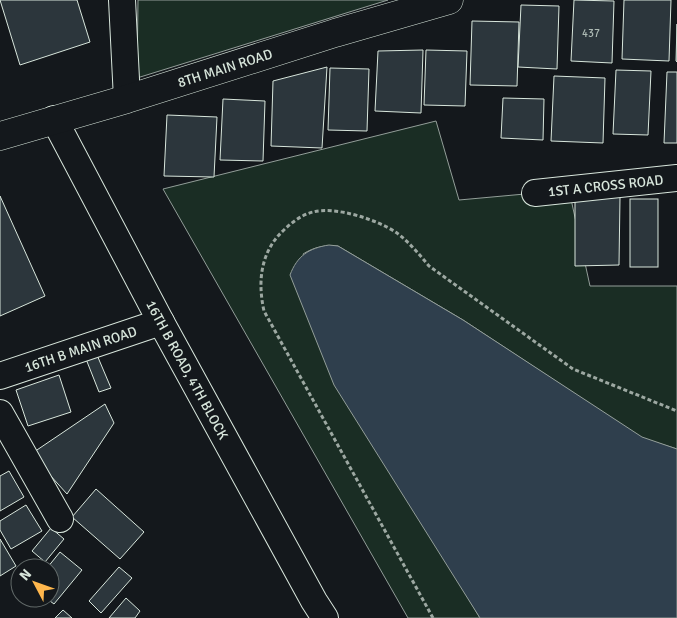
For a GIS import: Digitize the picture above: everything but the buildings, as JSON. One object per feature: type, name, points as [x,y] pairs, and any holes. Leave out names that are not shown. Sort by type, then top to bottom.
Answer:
[{"type":"street","points":[[122,0],[127,99]]},
{"type":"street","name":"8TH MAIN ROAD","points":[[0,136],[448,0]]},
{"type":"street","name":"16TH B ROAD, 4TH BLOCK","points":[[54,120],[314,612]]},
{"type":"street","name":"1ST A CROSS ROAD","points":[[535,193],[677,178]]},
{"type":"street","name":"16TH B MAIN ROAD","points":[[0,376],[161,322]]},
{"type":"street","points":[[0,413],[60,519]]},
{"type":"path","points":[[433,618],[264,311],[260,294],[260,276],[265,258],[273,242],[284,230],[297,219],[313,212],[355,215],[375,222],[396,233],[414,247],[429,266],[573,368],[677,411]]},
{"type":"green space","points":[[138,0],[388,0],[137,78]]},
{"type":"green space","points":[[436,121],[459,200],[569,190],[590,286],[677,286],[677,449],[642,438],[463,320],[338,246],[320,247],[303,254],[457,579],[480,618],[408,618],[163,189]]},
{"type":"water","points":[[329,245],[338,246],[463,320],[642,437],[677,449],[677,618],[480,618],[334,385],[290,275],[296,263],[305,254],[315,248]]}]
